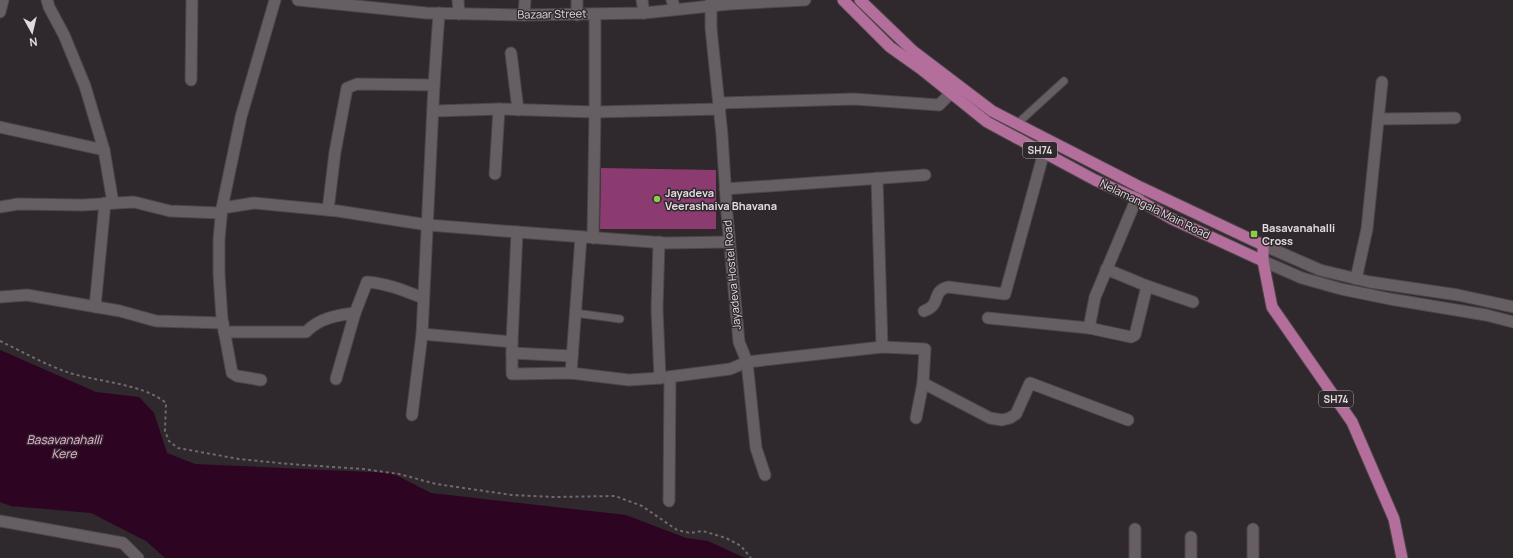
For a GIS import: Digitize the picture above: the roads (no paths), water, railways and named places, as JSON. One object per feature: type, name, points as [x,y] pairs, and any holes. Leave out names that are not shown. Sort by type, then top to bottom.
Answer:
[{"type":"main road","name":"Nelamangala Main Road","points":[[843,0],[890,47],[921,69],[987,122],[1095,180],[1137,199],[1172,219],[1263,261]]},
{"type":"main road","name":"SH74","points":[[860,0],[913,51],[992,111],[1142,188],[1263,246],[1263,261],[1272,307],[1352,422],[1394,519],[1402,558]]},
{"type":"street","points":[[0,12],[3,0]]},
{"type":"street","points":[[47,0],[49,7],[64,35],[85,86],[104,150],[109,203],[95,307]]},
{"type":"street","points":[[191,80],[192,0]]},
{"type":"street","points":[[261,380],[237,376],[232,373],[224,327],[219,274],[219,239],[222,211],[241,117],[275,0]]},
{"type":"street","name":"Bazaar Street","points":[[298,0],[439,13],[524,15],[644,13],[674,5],[805,0]]},
{"type":"street","points":[[458,0],[459,14]]},
{"type":"street","points":[[524,15],[525,0]]},
{"type":"street","points":[[576,0],[577,15]]},
{"type":"street","points":[[642,0],[644,13]]},
{"type":"street","name":"Jayadeva Hostel Road","points":[[711,3],[711,28],[739,342],[747,362],[756,448],[765,475]]},
{"type":"street","points":[[412,415],[422,334],[439,13]]},
{"type":"street","points":[[593,238],[595,14]]},
{"type":"street","points":[[511,53],[518,110]]},
{"type":"street","points":[[1356,279],[1367,229],[1382,82]]},
{"type":"street","points":[[328,210],[335,152],[347,88],[357,84],[434,85]]},
{"type":"street","points":[[434,111],[499,109],[595,112],[854,99],[939,105],[951,93]]},
{"type":"street","points":[[495,174],[499,109]]},
{"type":"street","points":[[1379,119],[1455,118]]},
{"type":"street","points":[[0,127],[104,150]]},
{"type":"street","points":[[924,311],[934,306],[939,292],[948,287],[1005,294],[1044,152],[1049,141]]},
{"type":"street","points":[[725,189],[925,175]]},
{"type":"street","points":[[877,178],[882,347]]},
{"type":"street","points":[[1089,328],[1095,297],[1142,188]]},
{"type":"street","points":[[0,207],[18,204],[83,205],[134,202],[170,211],[222,211],[254,203],[328,210],[428,225],[659,242],[729,242]]},
{"type":"street","points":[[517,232],[512,374],[571,373],[629,380],[665,378],[730,369],[747,362],[882,347],[925,349],[923,383],[916,418]]},
{"type":"street","points":[[571,373],[581,237]]},
{"type":"street","points":[[659,242],[657,309],[665,378],[669,501]]},
{"type":"street","points":[[1263,246],[1320,270],[1356,279],[1458,295],[1513,307]]},
{"type":"street","name":"Nelamangala Main Road","points":[[1263,261],[1302,278],[1341,288],[1390,299],[1486,315],[1513,322]]},
{"type":"street","points":[[1106,269],[1146,286],[1193,302]]},
{"type":"street","points":[[336,379],[355,313],[367,282],[392,287],[423,298]]},
{"type":"street","points":[[988,318],[1089,328],[1131,337],[1135,335],[1146,286]]},
{"type":"street","points":[[0,297],[27,295],[120,311],[156,321],[306,332],[313,325],[338,315],[355,313]]},
{"type":"street","points":[[422,334],[572,356]]},
{"type":"street","points":[[923,383],[990,418],[1002,420],[1010,418],[1016,414],[1030,382],[1128,420]]},
{"type":"street","points":[[0,521],[123,543],[138,558]]},
{"type":"street","points":[[1135,529],[1135,558]]},
{"type":"street","points":[[1253,529],[1253,558]]},
{"type":"street","points":[[1191,537],[1191,558]]},
{"type":"lane","points":[[1017,124],[1064,81]]},
{"type":"lane","points":[[575,313],[620,319]]},
{"type":"water","name":"Basavanahalli Kere","points":[[0,350],[96,392],[139,397],[154,413],[167,453],[195,464],[392,473],[431,493],[626,515],[686,538],[708,541],[745,558],[165,558],[146,541],[91,513],[11,506],[0,502]]},
{"type":"place","name":"Jayadeva Veerashaiva Bhavana","points":[[657,199]]},
{"type":"place","name":"Basavanahalli Cross","points":[[1254,234]]}]
